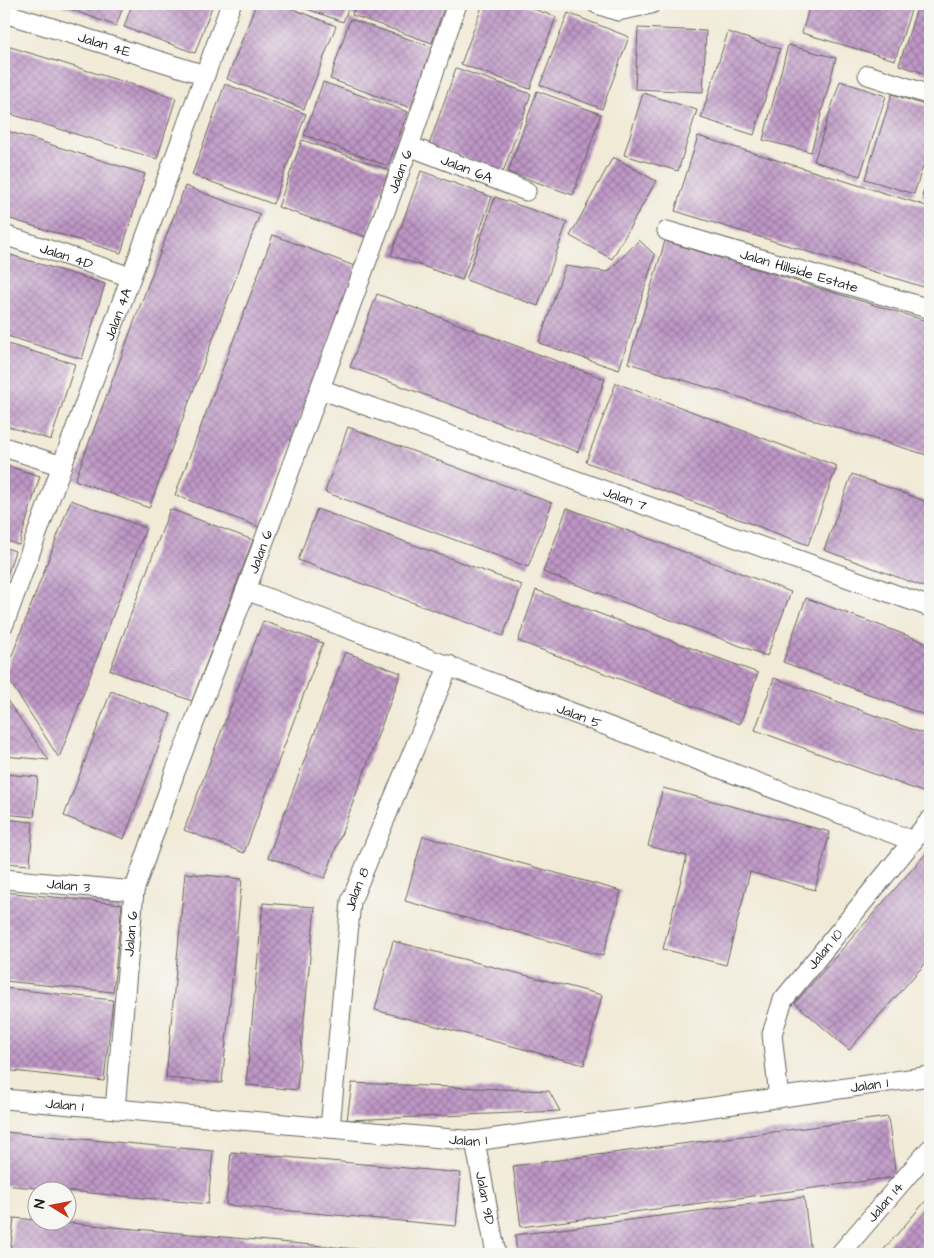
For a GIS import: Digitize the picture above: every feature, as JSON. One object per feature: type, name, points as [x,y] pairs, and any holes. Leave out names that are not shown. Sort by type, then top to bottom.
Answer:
[{"type":"street","name":"Jalan 4A","points":[[4,624],[231,4]]},
{"type":"street","name":"Jalan 6","points":[[115,1109],[134,891],[176,772],[246,590],[409,146],[457,4]]},
{"type":"street","points":[[597,4],[618,11],[651,4]]},
{"type":"street","name":"Jalan 4E","points":[[4,13],[31,12],[205,75]]},
{"type":"street","points":[[868,75],[930,95]]},
{"type":"street","name":"Jalan 6A","points":[[409,146],[526,191]]},
{"type":"street","name":"Jalan Hillside Estate","points":[[668,231],[930,310]]},
{"type":"street","name":"Jalan 4D","points":[[4,235],[131,277]]},
{"type":"street","name":"Jalan 7","points":[[320,389],[930,607]]},
{"type":"street","points":[[4,447],[62,466]]},
{"type":"street","name":"Jalan 5","points":[[246,590],[914,841]]},
{"type":"street","name":"Jalan 8","points":[[330,1128],[351,901],[449,665]]},
{"type":"street","name":"Jalan 10","points":[[779,1098],[772,1034],[783,1000],[930,820]]},
{"type":"street","name":"Jalan 3","points":[[4,879],[134,891]]},
{"type":"street","name":"Jalan 1","points":[[4,1099],[475,1141],[930,1076]]},
{"type":"street","name":"Jalan 9D","points":[[475,1141],[496,1254]]},
{"type":"street","name":"Jalan 14","points":[[840,1254],[930,1149]]},
{"type":"building","points":[[57,4],[124,4],[116,26]]},
{"type":"building","points":[[132,4],[213,4],[195,53],[124,27]]},
{"type":"building","points":[[256,4],[280,4],[336,26],[304,109],[227,79]]},
{"type":"building","points":[[293,4],[350,4],[343,22]]},
{"type":"building","points":[[356,4],[445,4],[432,43],[352,15]]},
{"type":"building","points":[[483,4],[520,4],[556,17],[530,89],[461,64]]},
{"type":"building","points":[[810,4],[913,4],[895,60],[802,33]]},
{"type":"building","points":[[918,5],[930,9],[930,75],[899,65]]},
{"type":"building","points":[[568,13],[629,37],[602,109],[540,85]]},
{"type":"building","points":[[350,19],[432,47],[411,108],[330,79]]},
{"type":"building","points":[[638,28],[706,31],[703,92],[635,89]]},
{"type":"building","points":[[728,32],[780,49],[754,135],[701,118]]},
{"type":"building","points":[[4,45],[176,98],[157,159],[4,112]]},
{"type":"building","points":[[788,45],[836,58],[811,152],[763,140]]},
{"type":"building","points":[[456,68],[531,94],[503,172],[429,145]]},
{"type":"building","points":[[840,81],[886,96],[860,176],[814,161]]},
{"type":"building","points":[[323,82],[408,112],[388,166],[304,135]]},
{"type":"building","points":[[225,84],[306,114],[273,204],[192,175]]},
{"type":"building","points":[[537,91],[601,114],[573,195],[508,172]]},
{"type":"building","points":[[643,93],[697,110],[678,171],[624,155]]},
{"type":"building","points":[[892,94],[930,107],[930,144],[914,194],[865,179]]},
{"type":"building","points":[[4,130],[145,174],[121,253],[4,217]]},
{"type":"building","points":[[698,136],[930,207],[930,289],[675,211]]},
{"type":"building","points":[[302,140],[389,170],[366,237],[278,207]]},
{"type":"building","points":[[613,157],[656,181],[612,259],[570,236]]},
{"type":"building","points":[[930,170],[930,198],[922,196]]},
{"type":"building","points":[[421,171],[492,197],[462,280],[391,255]]},
{"type":"building","points":[[185,186],[260,214],[149,508],[75,480]]},
{"type":"building","points":[[495,197],[567,222],[538,306],[466,280]]},
{"type":"building","points":[[273,235],[357,267],[259,527],[175,495]]},
{"type":"building","points":[[639,240],[655,255],[619,370],[539,343],[565,266],[608,272]]},
{"type":"building","points":[[665,241],[930,322],[930,456],[628,363]]},
{"type":"building","points":[[4,253],[105,284],[82,359],[4,335]]},
{"type":"building","points":[[377,294],[605,379],[578,452],[350,367]]},
{"type":"building","points":[[4,343],[75,364],[51,440],[4,425]]},
{"type":"building","points":[[616,383],[837,466],[808,545],[586,462]]},
{"type":"building","points":[[348,427],[552,503],[528,567],[325,492]]},
{"type":"building","points":[[4,465],[40,476],[19,545],[4,540]]},
{"type":"building","points":[[852,474],[930,503],[930,589],[824,550]]},
{"type":"building","points":[[71,500],[146,528],[59,758],[5,674]]},
{"type":"building","points":[[567,508],[791,592],[767,656],[543,572]]},
{"type":"building","points":[[170,509],[253,540],[192,701],[110,670]]},
{"type":"building","points":[[317,509],[522,585],[503,636],[298,560]]},
{"type":"building","points":[[4,547],[15,551],[4,585]]},
{"type":"building","points":[[536,590],[758,673],[740,724],[518,641]]},
{"type":"building","points":[[806,598],[930,644],[930,717],[783,662]]},
{"type":"building","points":[[263,621],[323,643],[244,853],[184,830]]},
{"type":"building","points":[[345,652],[401,673],[325,878],[268,857]]},
{"type":"building","points":[[774,678],[930,736],[930,786],[928,794],[755,730]]},
{"type":"building","points":[[111,691],[171,714],[124,839],[64,816]]},
{"type":"building","points":[[4,696],[49,760],[4,756]]},
{"type":"building","points":[[4,774],[38,777],[34,817],[4,814]]},
{"type":"building","points":[[663,788],[830,832],[815,890],[750,872],[726,965],[663,949],[687,856],[648,846]]},
{"type":"building","points":[[4,819],[33,822],[30,865],[4,863]]},
{"type":"building","points":[[423,836],[621,891],[603,956],[405,901]]},
{"type":"building","points":[[930,849],[930,958],[849,1050],[795,1003]]},
{"type":"building","points":[[185,873],[242,879],[222,1083],[166,1078]]},
{"type":"building","points":[[4,892],[122,904],[113,992],[4,981]]},
{"type":"building","points":[[263,903],[315,907],[297,1090],[246,1085]]},
{"type":"building","points":[[393,941],[602,995],[584,1065],[375,1010]]},
{"type":"building","points":[[4,988],[113,1000],[104,1081],[4,1070]]},
{"type":"building","points":[[352,1083],[549,1091],[560,1111],[347,1120]]},
{"type":"building","points":[[888,1117],[896,1177],[521,1227],[513,1166]]},
{"type":"building","points":[[4,1132],[213,1151],[208,1204],[78,1192],[78,1180],[28,1180],[28,1187],[4,1185]]},
{"type":"building","points":[[231,1152],[461,1173],[456,1226],[226,1205]]},
{"type":"building","points":[[930,1196],[930,1254],[880,1254]]},
{"type":"building","points":[[804,1197],[811,1254],[517,1254],[515,1235]]},
{"type":"building","points":[[14,1218],[28,1219],[28,1230],[78,1230],[78,1224],[400,1253],[400,1254],[10,1254]]}]
